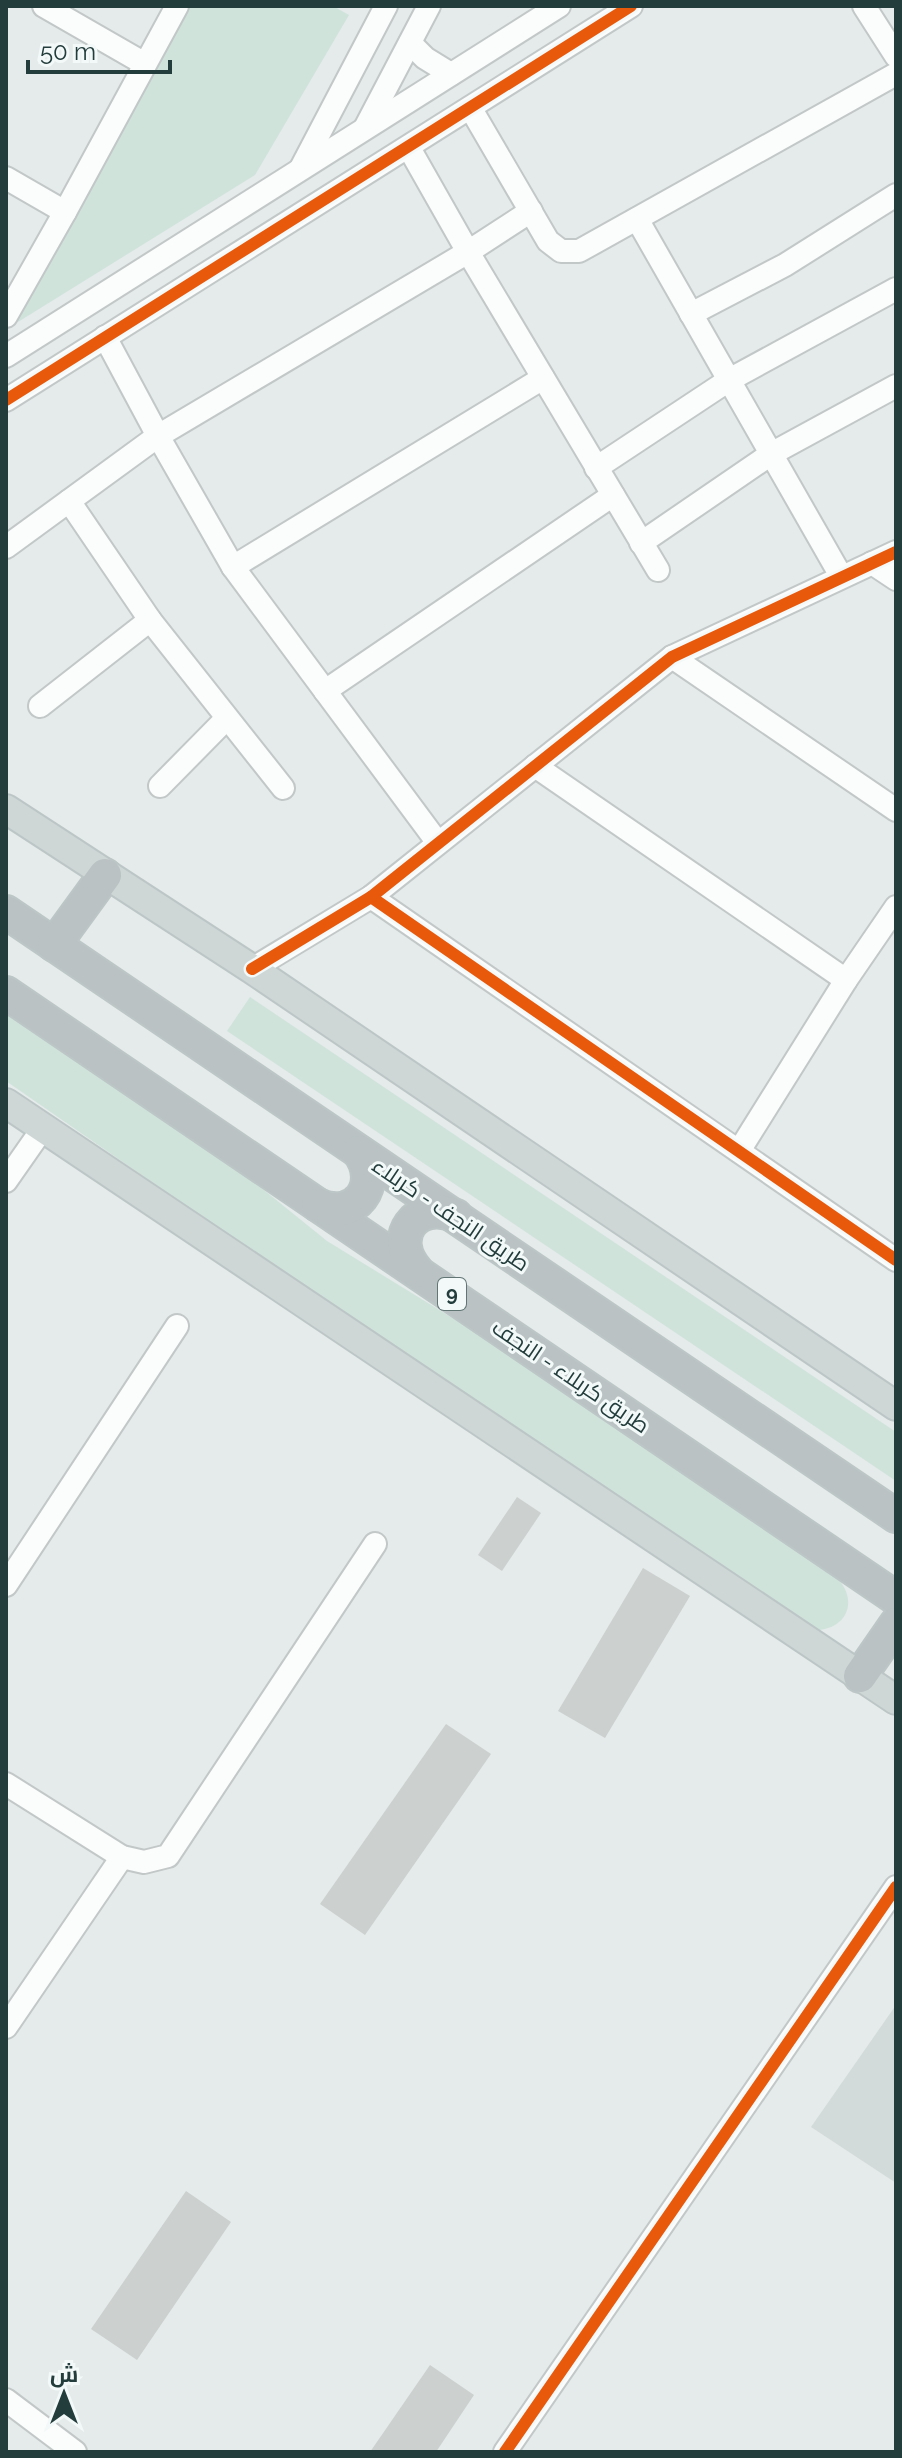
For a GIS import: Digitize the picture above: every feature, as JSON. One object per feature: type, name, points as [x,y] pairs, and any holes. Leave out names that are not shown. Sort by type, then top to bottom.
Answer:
[{"type":"highway","points":[[54,945],[105,875]]},
{"type":"highway","name":"طريق النجف - كربلاء","points":[[6,912],[896,1516]]},
{"type":"highway","name":"طريق كربلاء - النجف","points":[[6,993],[896,1598]]},
{"type":"highway","points":[[318,1205],[327,1209],[346,1208],[362,1197],[369,1179],[368,1169],[359,1152]]},
{"type":"highway","points":[[417,1271],[405,1252],[407,1229],[414,1220],[434,1210],[456,1216]]},
{"type":"highway","points":[[860,1676],[896,1624]]},
{"type":"main road","points":[[6,809],[252,969],[896,1406]]},
{"type":"main road","points":[[6,1103],[896,1700]]},
{"type":"street","points":[[44,6],[145,64]]},
{"type":"street","points":[[6,316],[177,6]]},
{"type":"street","points":[[365,129],[429,6]]},
{"type":"street","points":[[6,356],[559,6]]},
{"type":"street","points":[[6,400],[631,6]]},
{"type":"street","points":[[864,6],[896,56]]},
{"type":"street","points":[[300,169],[360,56],[378,9]]},
{"type":"street","points":[[410,43],[425,58],[451,74]]},
{"type":"street","points":[[360,56],[395,72]]},
{"type":"street","points":[[471,109],[548,241],[561,251],[579,251],[896,74]]},
{"type":"street","points":[[409,148],[658,570]]},
{"type":"street","points":[[6,178],[65,212]]},
{"type":"street","points":[[691,314],[785,265],[896,195]]},
{"type":"street","points":[[6,547],[158,436],[468,252],[531,211]]},
{"type":"street","points":[[637,219],[841,576]]},
{"type":"street","points":[[596,468],[729,380],[896,289]]},
{"type":"street","points":[[105,337],[233,567],[438,843]]},
{"type":"street","points":[[233,567],[543,378]]},
{"type":"street","points":[[641,543],[771,454],[896,386]]},
{"type":"street","points":[[325,691],[613,495]]},
{"type":"street","points":[[69,501],[150,620],[283,788]]},
{"type":"street","points":[[252,969],[371,897],[672,657],[896,552]]},
{"type":"street","points":[[872,563],[896,579]]},
{"type":"street","points":[[40,706],[150,620]]},
{"type":"street","points":[[672,657],[896,810]]},
{"type":"street","points":[[160,786],[227,718]]},
{"type":"street","points":[[535,766],[846,980]]},
{"type":"street","points":[[371,897],[739,1151],[893,1251]]},
{"type":"street","points":[[739,1151],[846,980],[895,912]]},
{"type":"street","points":[[6,1181],[43,1128]]},
{"type":"street","points":[[6,1585],[177,1326]]},
{"type":"street","points":[[6,1784],[122,1857],[144,1862],[168,1856],[375,1544]]},
{"type":"street","points":[[6,2027],[122,1857]]},
{"type":"street","points":[[505,2452],[896,1887]]},
{"type":"street","points":[[6,2400],[75,2452]]},
{"type":"shaded area","points":[[896,2005],[896,2183],[811,2127]]},
{"type":"green space","points":[[189,6],[333,6],[349,15],[255,175],[18,322],[10,311],[58,244]]},
{"type":"green space","points":[[250,997],[896,1432],[896,1481],[227,1031]]},
{"type":"green space","points":[[6,1009],[223,1157],[327,1241],[485,1338],[833,1574],[847,1594],[846,1612],[841,1620],[833,1626],[809,1630],[323,1301],[6,1081]]},
{"type":"building","points":[[517,1497],[541,1513],[502,1571],[478,1555]]},
{"type":"building","points":[[643,1568],[690,1596],[605,1738],[558,1711]]},
{"type":"building","points":[[446,1724],[491,1754],[365,1935],[320,1904]]},
{"type":"building","points":[[186,2191],[231,2222],[137,2360],[91,2329]]},
{"type":"building","points":[[430,2365],[474,2395],[436,2452],[370,2452]]},
{"type":"cycle path","points":[[6,400],[631,6]]},
{"type":"cycle path","points":[[252,969],[371,897],[672,657],[896,552]]},
{"type":"cycle path","points":[[371,897],[896,1260]]},
{"type":"cycle path","points":[[505,2452],[896,1887]]}]
